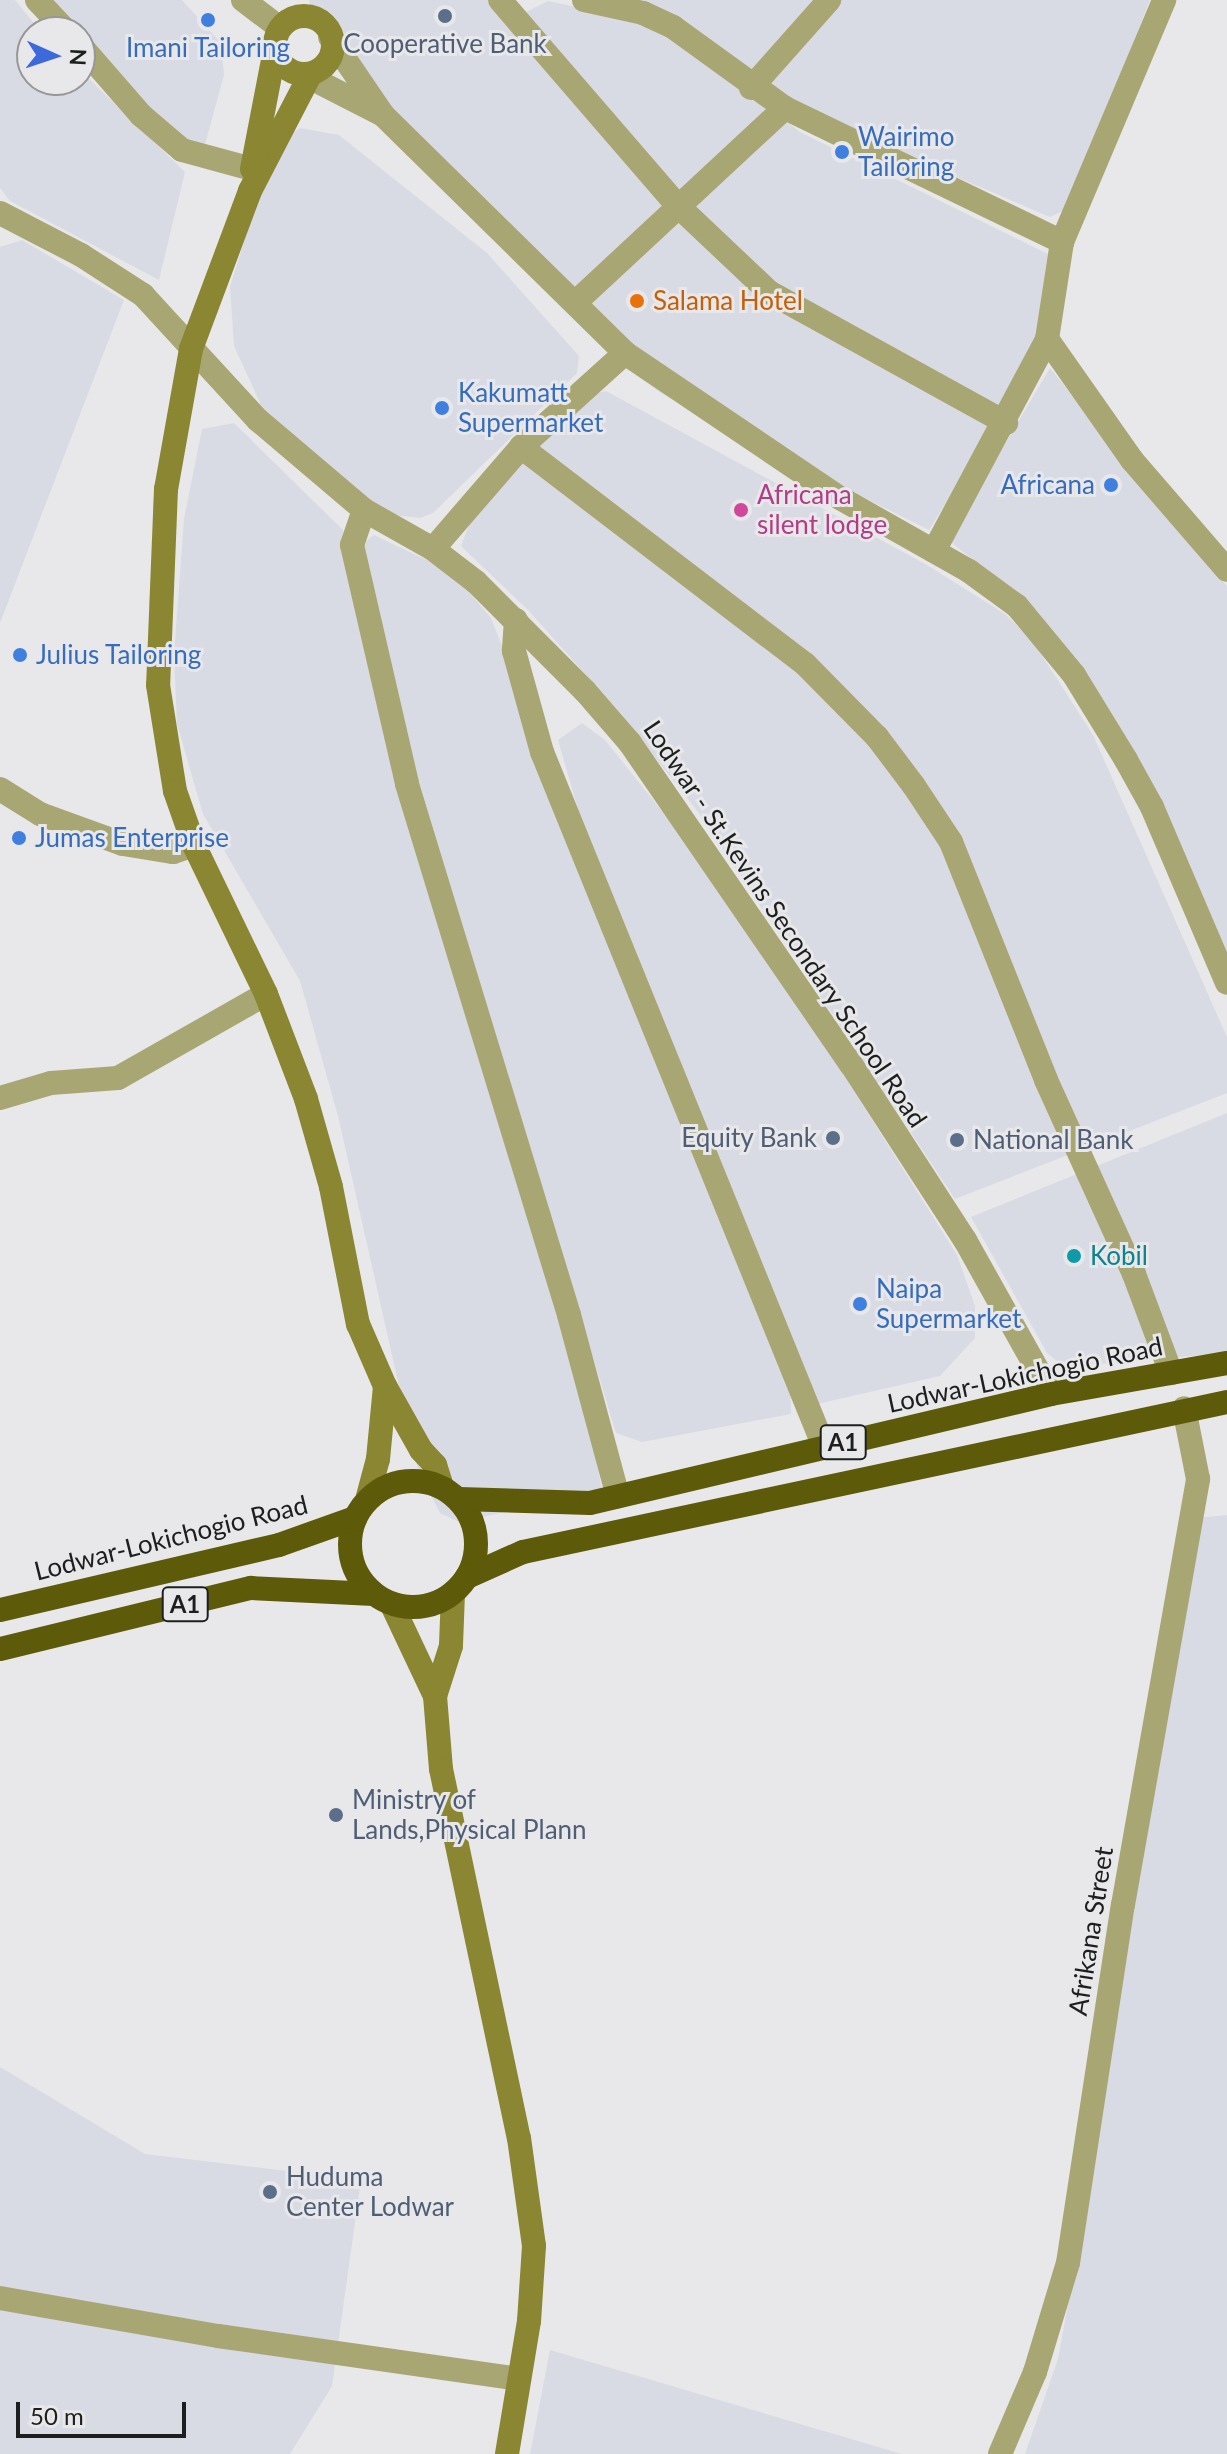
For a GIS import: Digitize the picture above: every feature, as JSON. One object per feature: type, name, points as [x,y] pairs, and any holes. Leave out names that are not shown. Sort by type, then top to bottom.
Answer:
[{"type":"highway","name":"Lodwar-Lokichogio Road","points":[[450,1493],[590,1503],[1051,1394],[1227,1363]]},
{"type":"highway","name":"A1","points":[[0,1649],[251,1588],[383,1599],[414,1608],[523,1552],[749,1500],[1090,1433],[1184,1408],[1227,1402]]},
{"type":"highway","name":"A1","points":[[361,1509],[402,1481],[450,1493]]},
{"type":"highway","points":[[450,1493],[476,1536],[460,1585]]},
{"type":"highway","name":"Lodwar-Lokichogio Road","points":[[0,1610],[279,1545],[361,1509]]},
{"type":"highway","points":[[361,1509],[351,1558],[383,1599]]},
{"type":"main road","points":[[251,180],[309,77],[327,61],[328,32],[321,0]]},
{"type":"main road","points":[[284,24],[305,15],[328,32]]},
{"type":"main road","points":[[284,24],[287,68],[309,77]]},
{"type":"main road","points":[[284,24],[251,180],[191,349],[166,489],[157,659],[165,749],[194,845],[266,994],[306,1099],[331,1187],[358,1324],[385,1386],[421,1450],[435,1465],[450,1493]]},
{"type":"main road","points":[[361,1509],[378,1459],[385,1386]]},
{"type":"main road","points":[[460,1585],[451,1646],[435,1696],[441,1769],[530,2213],[535,2273],[507,2454]]},
{"type":"main road","points":[[383,1599],[435,1696]]},
{"type":"street","points":[[37,0],[52,16]]},
{"type":"street","points":[[243,0],[284,24]]},
{"type":"street","points":[[500,0],[677,205],[769,292],[1006,423]]},
{"type":"street","points":[[584,0],[643,13],[673,27],[720,57],[751,88],[785,108],[1062,242]]},
{"type":"street","points":[[751,88],[829,0]]},
{"type":"street","points":[[934,551],[1006,423],[1047,339],[1062,242],[1164,0]]},
{"type":"street","points":[[328,32],[383,115],[577,301],[625,353],[840,498],[934,551],[1017,606],[1074,675],[1152,807],[1227,983]]},
{"type":"street","points":[[96,63],[141,115],[182,150],[251,180]]},
{"type":"street","points":[[309,77],[383,115]]},
{"type":"street","points":[[577,301],[785,108]]},
{"type":"street","name":"Lodwar - St.Kevins Secondary School Road","points":[[0,215],[81,255],[143,295],[258,420],[364,510],[433,549],[516,620],[630,743],[965,1240],[1051,1394]]},
{"type":"street","points":[[1047,339],[1132,460],[1227,570]]},
{"type":"street","points":[[433,549],[521,447],[625,353]]},
{"type":"street","points":[[521,447],[805,664],[877,737],[914,786],[951,842],[1046,1080],[1134,1274],[1171,1373]]},
{"type":"street","points":[[364,510],[352,545],[407,784],[569,1315],[618,1496]]},
{"type":"street","points":[[516,620],[514,651],[542,752],[824,1447]]},
{"type":"street","points":[[0,789],[40,814],[123,844],[173,852],[194,845]]},
{"type":"street","points":[[0,1098],[20,1088],[118,1078],[266,994]]},
{"type":"street","name":"Afrikana Street","points":[[1000,2454],[1035,2372],[1068,2263],[1123,1905],[1198,1479],[1184,1408]]},
{"type":"street","points":[[0,2298],[218,2336],[519,2379]]},
{"type":"shaded area","points":[[0,0],[15,0],[28,16],[16,16],[16,96],[96,96],[96,86],[185,172],[159,280],[10,201],[0,188]]},
{"type":"shaded area","points":[[40,0],[182,0],[221,43],[224,75],[203,152],[160,122],[96,57],[96,16],[56,16]]},
{"type":"shaded area","points":[[309,0],[489,0],[717,248],[995,425],[929,530],[750,441],[661,393],[624,366],[374,119],[321,46]]},
{"type":"shaded area","points":[[605,0],[1150,0],[1067,209],[1050,217],[779,101]]},
{"type":"shaded area","points":[[548,1],[642,21],[698,55],[800,132],[1048,254],[1048,302],[1029,357],[996,418],[765,276],[700,218],[524,13]]},
{"type":"shaded area","points":[[300,128],[339,135],[487,253],[579,356],[577,373],[433,513],[420,518],[392,515],[326,471],[261,405],[234,346],[230,287],[274,145]]},
{"type":"shaded area","points":[[22,240],[124,300],[0,623],[0,247]]},
{"type":"shaded area","points":[[1050,368],[1227,586],[1227,966],[1032,606],[948,540]]},
{"type":"shaded area","points":[[606,391],[927,565],[1005,614],[1032,640],[1093,735],[1227,1037],[1227,1093],[955,1199],[698,812],[621,714],[528,610],[461,546],[469,525],[538,443],[597,393]]},
{"type":"shaded area","points":[[234,423],[343,530],[387,745],[586,1402],[602,1491],[459,1522],[440,1513],[418,1470],[338,1116],[300,981],[203,814],[177,724],[174,655],[184,519],[202,429]]},
{"type":"shaded area","points":[[374,535],[452,572],[491,618],[790,1380],[791,1414],[642,1442],[616,1433],[396,705],[360,546]]},
{"type":"shaded area","points":[[582,723],[605,740],[677,830],[802,1008],[957,1255],[975,1306],[975,1338],[940,1376],[817,1404],[596,872],[558,740]]},
{"type":"shaded area","points":[[1227,1113],[1227,1353],[1064,1367],[1047,1353],[971,1217]]},
{"type":"shaded area","points":[[1227,1515],[1227,2454],[1025,2454],[1058,2359],[1097,2145],[1196,1518]]},
{"type":"shaded area","points":[[0,2067],[145,2154],[361,2180],[332,2386],[290,2454],[0,2454]]},
{"type":"shaded area","points":[[550,2350],[902,2454],[530,2454]]},
{"type":"place","name":"Cooperative Bank","points":[[445,16]]},
{"type":"place","name":"Imani Tailoring","points":[[208,20]]},
{"type":"place","name":"Wairimo Tailoring","points":[[842,152]]},
{"type":"place","name":"Salama Hotel","points":[[637,301]]},
{"type":"place","name":"Kakumatt Supermarket","points":[[442,408]]},
{"type":"place","name":"Africana","points":[[1111,485]]},
{"type":"place","name":"Africana silent lodge","points":[[741,510]]},
{"type":"place","name":"Julius Tailoring","points":[[20,655]]},
{"type":"place","name":"Jumas Enterprise","points":[[19,838]]},
{"type":"place","name":"Equity Bank","points":[[833,1138]]},
{"type":"place","name":"National Bank","points":[[957,1140]]},
{"type":"place","name":"Kobil","points":[[1074,1256]]},
{"type":"place","name":"Naipa Supermarket","points":[[860,1304]]},
{"type":"place","name":"Ministry of Lands,Physical Plann","points":[[336,1815]]},
{"type":"place","name":"Huduma Center Lodwar","points":[[270,2192]]}]
